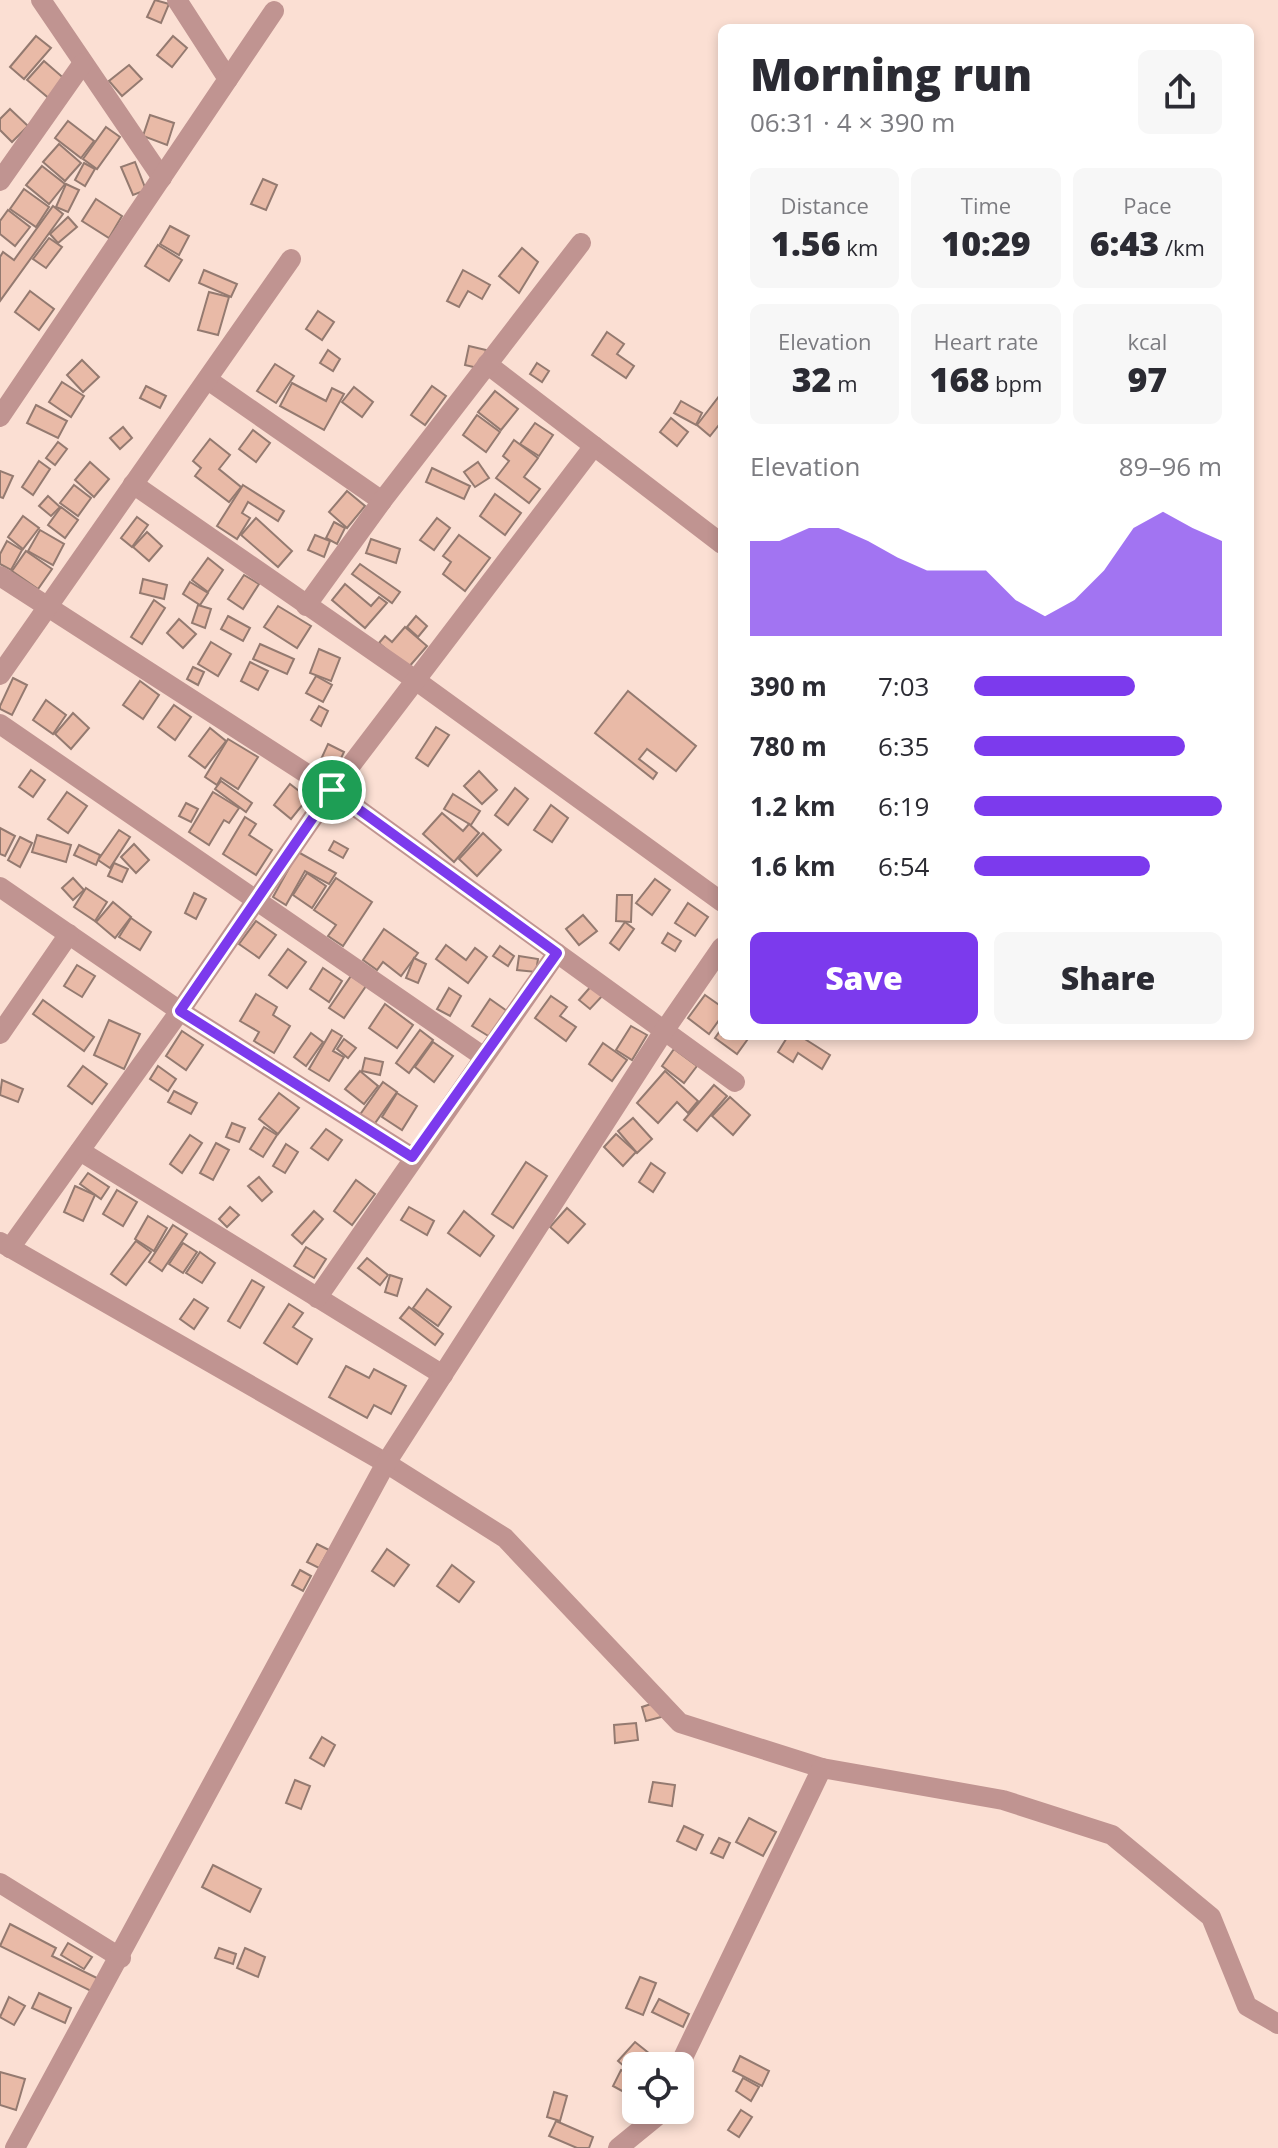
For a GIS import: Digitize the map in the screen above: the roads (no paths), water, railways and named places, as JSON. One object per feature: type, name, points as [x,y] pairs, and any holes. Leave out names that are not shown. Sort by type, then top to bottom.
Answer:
[{"type":"street","points":[[41,0],[162,178]]},
{"type":"street","points":[[177,0],[228,79]]},
{"type":"street","points":[[0,417],[274,11]]},
{"type":"street","points":[[0,181],[83,63]]},
{"type":"street","points":[[306,606],[382,501],[581,243]]},
{"type":"street","points":[[0,675],[291,259]]},
{"type":"street","points":[[487,364],[718,541]]},
{"type":"street","points":[[208,380],[382,501]]},
{"type":"street","points":[[594,446],[332,790],[80,1151],[5,1245],[386,1463],[505,1538],[680,1723],[822,1768],[1003,1800],[1112,1835],[1211,1917],[1247,2006],[1278,2024]]},
{"type":"street","points":[[133,484],[414,679],[718,899]]},
{"type":"street","points":[[0,576],[332,790],[735,1082]]},
{"type":"street","points":[[0,724],[484,1057]]},
{"type":"street","points":[[0,887],[180,1011],[412,1157]]},
{"type":"street","points":[[0,1034],[69,934]]},
{"type":"street","points":[[317,1298],[412,1157],[557,953]]},
{"type":"street","points":[[15,2148],[121,1958],[386,1463],[664,1031],[718,953]]},
{"type":"street","points":[[80,1151],[443,1375]]},
{"type":"street","points":[[686,2052],[822,1768]]},
{"type":"street","points":[[0,1908],[5,1886],[121,1958]]},
{"type":"street","points":[[618,2148],[647,2124]]}]
